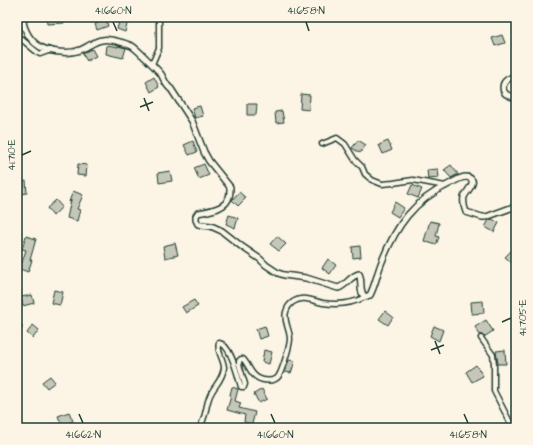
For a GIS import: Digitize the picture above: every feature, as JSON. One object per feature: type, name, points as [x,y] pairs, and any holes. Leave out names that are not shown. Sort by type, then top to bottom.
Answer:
[{"type":"street","points":[[24,17],[24,25],[32,40],[42,48],[57,52],[78,51],[101,40],[112,40],[133,47],[160,73],[192,121],[209,161],[230,188],[229,198],[225,204],[219,208],[198,213],[196,216],[198,224],[211,226],[222,231],[266,265],[284,275],[306,278],[338,288],[342,287],[354,275],[359,274],[361,278],[361,291],[365,297]]},
{"type":"street","points":[[152,64],[159,48],[159,22],[157,17]]},
{"type":"street","points":[[17,36],[40,54],[51,50]]},
{"type":"street","points":[[516,76],[507,79],[503,87],[507,95],[516,98]]},
{"type":"street","points":[[322,144],[337,138],[345,144],[355,160],[362,167],[365,174],[372,180],[382,184],[393,184],[413,180],[445,186]]},
{"type":"street","points":[[199,428],[205,418],[210,396],[223,375],[224,364],[218,348],[219,343],[224,345],[236,367],[241,387],[244,387],[245,384],[239,364],[241,359],[246,362],[251,371],[258,378],[262,380],[277,378],[286,356],[290,339],[285,312],[288,307],[293,302],[303,299],[322,303],[338,304],[355,301],[370,295],[387,248],[404,219],[421,201],[432,193],[459,179],[469,178],[473,182],[472,186],[464,197],[464,209],[466,212],[486,217],[516,206]]},
{"type":"street","points":[[481,338],[493,356],[494,391],[513,428]]},
{"type":"building","points":[[46,17],[63,17],[64,23],[47,24]]},
{"type":"building","points":[[120,18],[128,21],[125,32],[117,29]]},
{"type":"building","points":[[106,20],[108,26],[97,30],[95,24]]},
{"type":"building","points":[[502,35],[505,43],[495,46],[492,38]]},
{"type":"building","points":[[107,45],[126,48],[123,58],[106,54]]},
{"type":"building","points":[[92,49],[96,56],[87,61],[82,53]]},
{"type":"building","points":[[154,77],[159,87],[151,92],[146,82]]},
{"type":"building","points":[[301,94],[310,95],[309,110],[300,109]]},
{"type":"building","points":[[247,104],[257,104],[256,115],[247,115]]},
{"type":"building","points":[[200,106],[203,116],[195,118],[192,108]]},
{"type":"building","points":[[282,111],[284,122],[276,123],[275,112]]},
{"type":"building","points":[[358,140],[366,145],[360,153],[352,148]]},
{"type":"building","points":[[193,141],[197,152],[189,155],[184,145]]},
{"type":"building","points":[[388,141],[392,150],[383,154],[379,145]]},
{"type":"building","points":[[78,164],[87,165],[86,176],[77,175]]},
{"type":"building","points":[[204,164],[209,175],[199,179],[194,168]]},
{"type":"building","points":[[451,165],[458,174],[451,178],[444,170]]},
{"type":"building","points":[[438,169],[439,178],[428,179],[427,170]]},
{"type":"building","points":[[170,171],[172,181],[159,183],[158,173]]},
{"type":"building","points":[[26,181],[27,193],[17,195],[17,183]]},
{"type":"building","points":[[412,185],[422,189],[418,198],[408,194]]},
{"type":"building","points":[[73,191],[83,195],[77,209],[80,210],[77,221],[67,218],[71,200],[69,202]]},
{"type":"building","points":[[239,192],[246,198],[238,206],[232,200]]},
{"type":"building","points":[[56,200],[62,207],[53,216],[47,208]]},
{"type":"building","points":[[395,202],[404,208],[398,217],[390,212]]},
{"type":"building","points":[[229,215],[238,218],[235,228],[226,224]]},
{"type":"building","points":[[492,219],[499,223],[494,232],[485,227],[489,220]]},
{"type":"building","points":[[430,221],[439,223],[436,236],[439,237],[436,245],[424,241]]},
{"type":"building","points":[[26,236],[36,239],[28,272],[20,269],[26,250],[22,249]]},
{"type":"building","points":[[277,236],[286,244],[279,251],[270,244]]},
{"type":"building","points":[[175,243],[178,255],[165,258],[163,246]]},
{"type":"building","points":[[360,246],[361,257],[353,258],[352,247]]},
{"type":"building","points":[[512,250],[516,253],[516,261],[513,264],[505,257]]},
{"type":"building","points":[[328,259],[336,265],[330,274],[322,268]]},
{"type":"building","points":[[54,290],[63,292],[60,305],[51,303]]},
{"type":"building","points":[[32,295],[34,303],[23,306],[21,297]]},
{"type":"building","points":[[194,300],[198,306],[186,313],[182,307]]},
{"type":"building","points":[[483,301],[484,313],[472,314],[471,302]]},
{"type":"building","points":[[385,311],[393,317],[388,325],[379,319]]},
{"type":"building","points":[[486,320],[493,331],[484,337],[480,335],[475,327]]},
{"type":"building","points":[[33,325],[39,330],[33,338],[27,333]]},
{"type":"building","points":[[265,326],[268,336],[259,339],[256,329]]},
{"type":"building","points":[[434,326],[443,330],[439,341],[430,336]]},
{"type":"building","points":[[264,350],[272,352],[269,364],[262,362]]},
{"type":"building","points":[[505,350],[506,364],[498,364],[496,351]]},
{"type":"building","points":[[289,360],[295,361],[291,373],[285,372]]},
{"type":"building","points":[[476,365],[483,376],[472,382],[466,372]]},
{"type":"building","points":[[50,376],[55,382],[47,388],[42,382]]},
{"type":"building","points":[[232,387],[238,389],[235,401],[241,403],[239,408],[255,412],[252,424],[244,422],[245,415],[227,410]]},
{"type":"building","points":[[262,389],[267,399],[259,403],[254,394]]},
{"type":"building","points":[[69,412],[73,421],[62,426],[58,416]]}]
